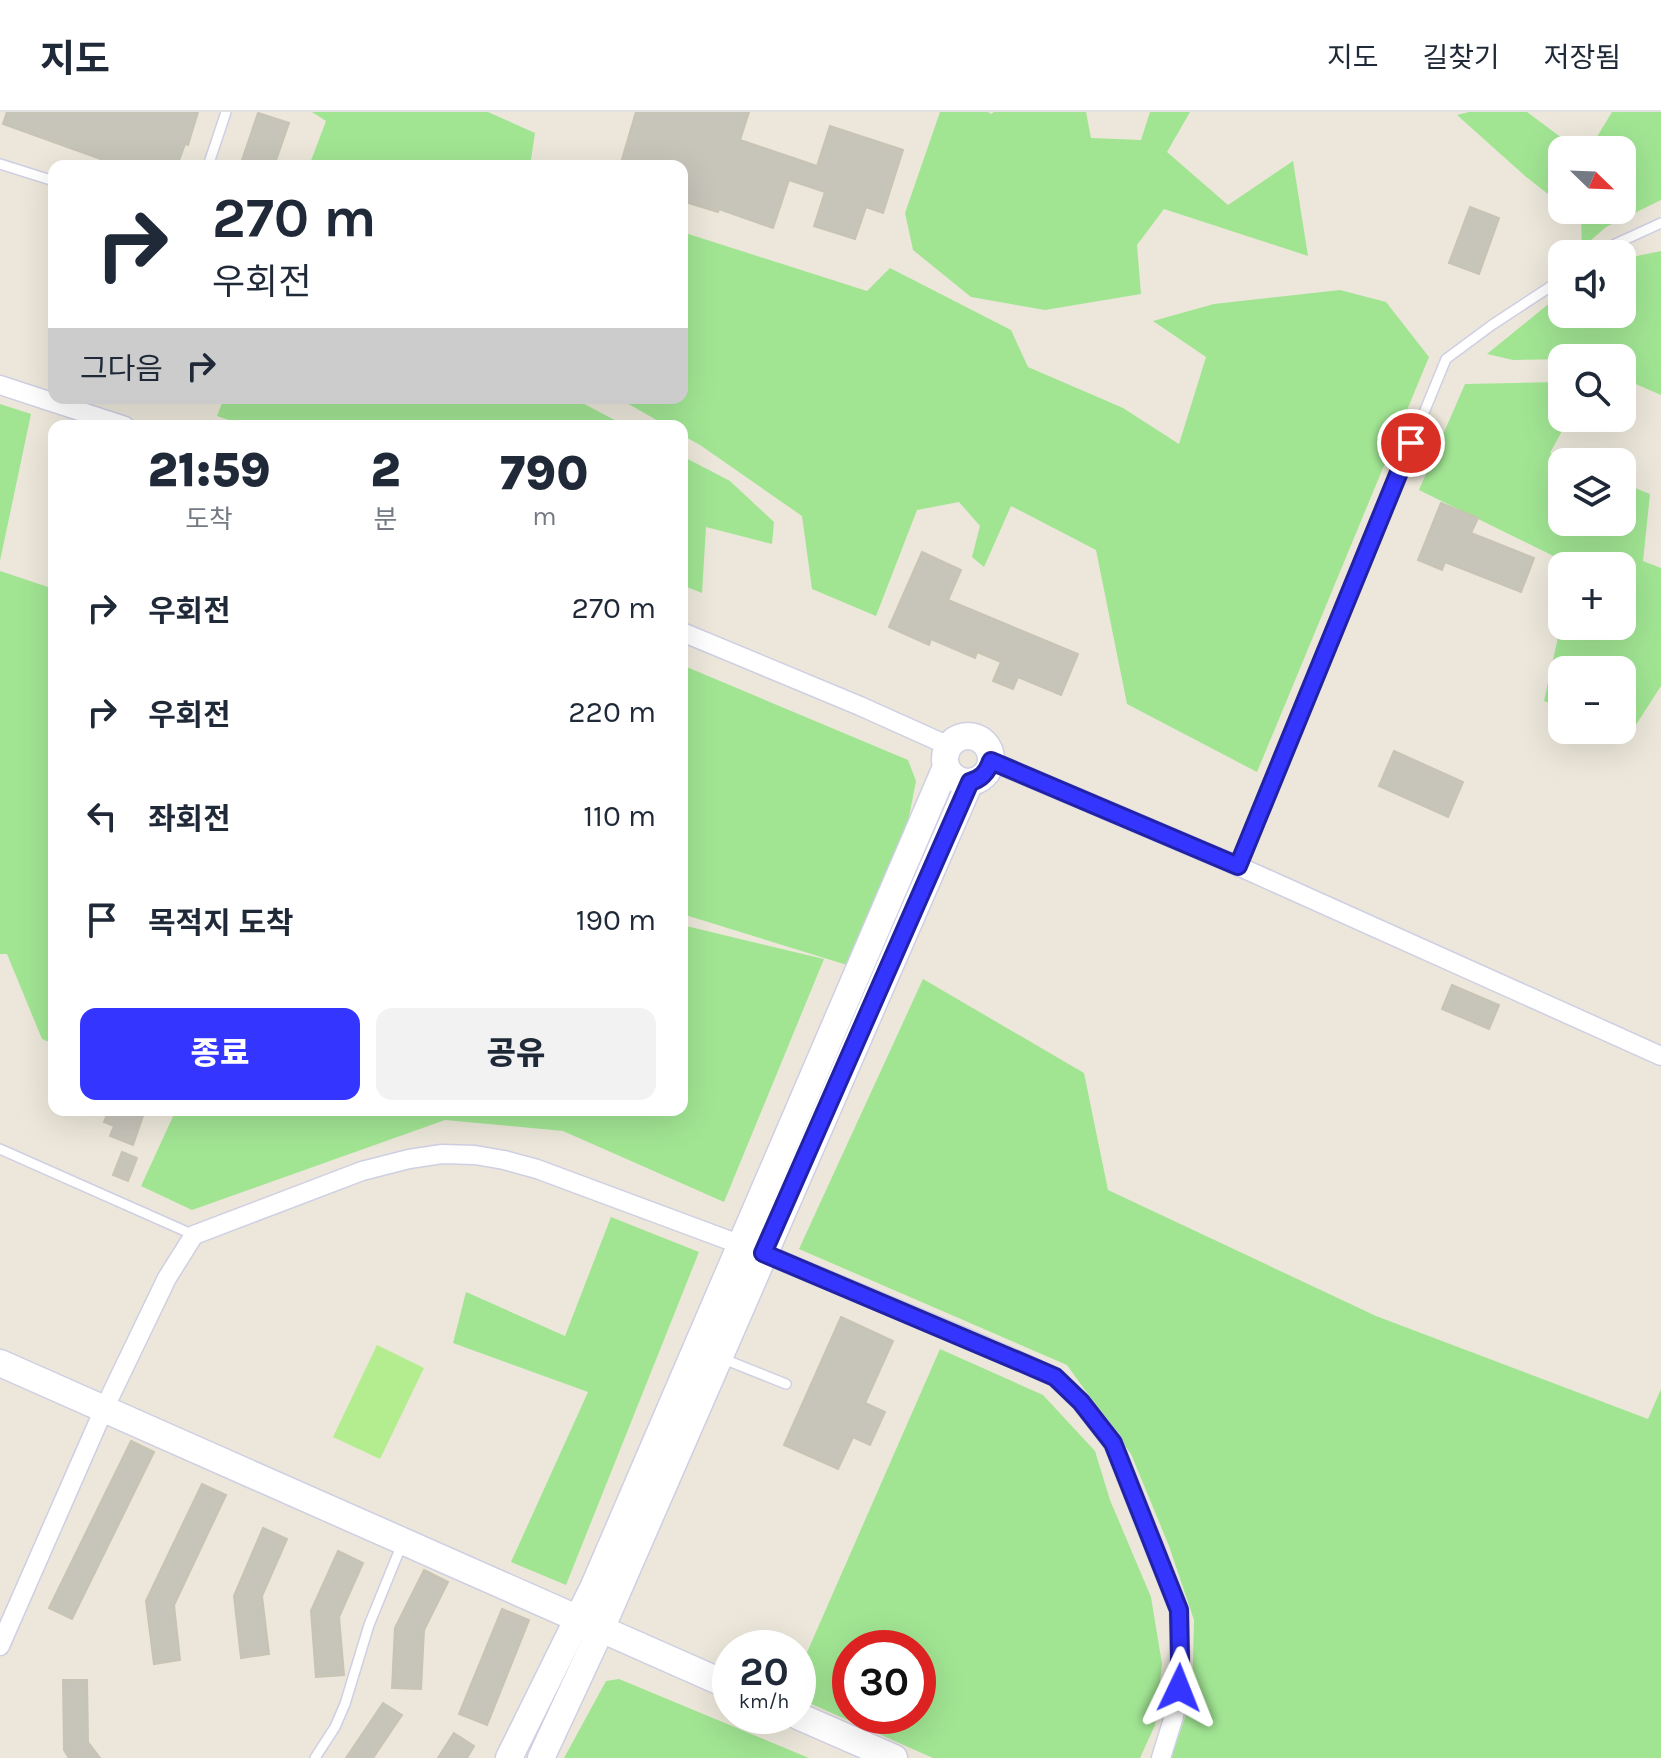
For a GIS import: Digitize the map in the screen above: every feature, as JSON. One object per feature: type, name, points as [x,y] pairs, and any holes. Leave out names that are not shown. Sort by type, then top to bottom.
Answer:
[{"type":"street","points":[[0,385],[48,401]]},
{"type":"street","points":[[58,404],[107,420]]},
{"type":"street","points":[[509,1758],[590,1624],[718,1356],[752,1249],[948,756],[960,737],[975,737],[987,746],[991,761],[989,769],[977,780],[970,782],[956,778],[948,756],[860,706],[688,634]]},
{"type":"street","points":[[991,761],[1238,866],[1661,1056]]},
{"type":"street","points":[[541,1758],[590,1624],[752,1249],[970,782]]},
{"type":"street","points":[[1,1638],[104,1409],[167,1278],[194,1235],[362,1171],[409,1159],[475,1155],[537,1169],[752,1249],[1055,1377],[1081,1402],[1113,1443],[1179,1610],[1179,1688],[1161,1758]]},
{"type":"street","points":[[0,1363],[712,1678]]},
{"type":"street","points":[[816,1724],[894,1758]]},
{"type":"lane","points":[[210,160],[226,112]]},
{"type":"lane","points":[[0,164],[48,179]]},
{"type":"lane","points":[[1624,240],[1661,223]]},
{"type":"lane","points":[[1238,866],[1446,359],[1548,288]]},
{"type":"lane","points":[[0,1149],[194,1235]]},
{"type":"lane","points":[[718,1356],[786,1384]]},
{"type":"lane","points":[[315,1758],[335,1727],[345,1704],[369,1625],[404,1541]]},
{"type":"green space","points":[[312,112],[488,112],[535,133],[531,160],[311,160],[326,121]]},
{"type":"green space","points":[[940,112],[1086,112],[1091,138],[1141,140],[1150,112],[1190,112],[1167,152],[1228,205],[1293,161],[1308,256],[1164,209],[1137,245],[1141,294],[1045,310],[971,297],[913,250],[905,213]]},
{"type":"green space","points":[[1469,112],[1527,112],[1559,136],[1548,136],[1548,194],[1525,176],[1457,115]]},
{"type":"green space","points":[[1612,112],[1661,112],[1661,200],[1636,212],[1636,136],[1597,136]]},
{"type":"green space","points":[[1581,224],[1612,224],[1591,240],[1582,240]]},
{"type":"green space","points":[[688,234],[867,291],[890,268],[1011,330],[1028,367],[1123,408],[1179,444],[1206,357],[1153,321],[1214,304],[1340,290],[1386,302],[1429,357],[1257,772],[1127,704],[1096,550],[1011,506],[984,567],[972,557],[980,526],[959,502],[917,510],[876,616],[812,589],[802,516],[688,438],[688,420],[656,420],[628,404],[688,404]]},
{"type":"green space","points":[[1661,251],[1661,395],[1636,384],[1636,344],[1548,344],[1548,359],[1513,360],[1487,354],[1548,304],[1548,328],[1636,328],[1636,256]]},
{"type":"green space","points":[[1548,382],[1548,432],[1561,432],[1553,448],[1548,448],[1548,536],[1636,536],[1636,488],[1650,494],[1643,561],[1661,568],[1661,686],[1636,725],[1636,656],[1554,656],[1557,640],[1636,640],[1636,552],[1548,553],[1419,490],[1465,384]]},
{"type":"green space","points":[[0,404],[31,414],[0,561]]},
{"type":"green space","points":[[222,404],[584,404],[615,420],[229,420],[217,416]]},
{"type":"green space","points":[[688,459],[730,481],[774,522],[772,544],[706,527],[702,593],[688,587]]},
{"type":"green space","points":[[0,571],[48,587],[48,1042],[42,1039],[7,954],[0,954]]},
{"type":"green space","points":[[688,668],[908,760],[916,781],[906,832],[847,965],[688,916]]},
{"type":"green space","points":[[688,926],[824,959],[724,1202],[563,1131],[445,1120],[192,1210],[141,1186],[173,1116],[688,1116]]},
{"type":"green space","points":[[923,979],[1084,1073],[1108,1190],[1376,1316],[1648,1419],[1661,1389],[1661,1758],[1171,1758],[1192,1697],[1194,1620],[1169,1546],[1131,1454],[1067,1365],[799,1249]]},
{"type":"green space","points":[[611,1217],[699,1252],[566,1585],[511,1562],[588,1392],[453,1343],[466,1292],[565,1336]]},
{"type":"green space","points":[[377,1345],[424,1368],[380,1459],[333,1437]]},
{"type":"green space","points":[[940,1349],[1043,1395],[1095,1451],[1110,1500],[1151,1597],[1162,1664],[1155,1725],[1140,1758],[933,1758],[879,1734],[936,1734],[936,1630],[832,1630],[832,1713],[816,1706],[816,1632]]},
{"type":"green space","points":[[619,1679],[712,1718],[712,1734],[751,1734],[809,1758],[564,1758],[606,1681]]},
{"type":"building","points":[[7,112],[198,112],[188,145],[185,144],[179,160],[103,160],[3,124]]},
{"type":"building","points":[[636,112],[749,112],[740,140],[817,166],[830,126],[903,150],[883,213],[866,207],[855,239],[814,226],[825,192],[789,180],[773,228],[719,209],[718,212],[688,203],[688,160],[622,160]]},
{"type":"building","points":[[258,113],[289,123],[276,160],[242,160]]},
{"type":"building","points":[[1470,207],[1499,218],[1479,274],[1449,263]]},
{"type":"building","points":[[1441,503],[1478,518],[1471,533],[1534,558],[1521,592],[1445,562],[1442,570],[1418,560]]},
{"type":"building","points":[[922,552],[961,570],[948,600],[1078,654],[1061,695],[1018,677],[1013,689],[993,681],[1001,662],[977,652],[975,658],[931,639],[929,645],[889,627]]},
{"type":"building","points":[[1394,751],[1463,782],[1448,817],[1379,786]]},
{"type":"building","points":[[1452,985],[1499,1005],[1489,1029],[1442,1009]]},
{"type":"building","points":[[106,1116],[143,1116],[133,1145],[110,1136],[114,1126],[104,1122]]},
{"type":"building","points":[[122,1152],[137,1158],[128,1181],[113,1175]]},
{"type":"building","points":[[841,1317],[893,1341],[865,1403],[885,1412],[870,1445],[853,1437],[838,1469],[784,1445]]},
{"type":"building","points":[[131,1441],[154,1452],[72,1619],[49,1608]]},
{"type":"building","points":[[202,1484],[226,1495],[174,1605],[180,1660],[154,1664],[146,1601]]},
{"type":"building","points":[[263,1528],[287,1539],[262,1596],[269,1654],[241,1658],[234,1596]]},
{"type":"building","points":[[338,1551],[363,1563],[339,1617],[344,1675],[316,1677],[311,1611]]},
{"type":"building","points":[[424,1570],[448,1582],[424,1630],[421,1689],[392,1688],[395,1628]]},
{"type":"building","points":[[502,1609],[529,1620],[487,1725],[459,1714]]},
{"type":"building","points":[[63,1680],[87,1680],[88,1742],[100,1758],[69,1758],[64,1750]]},
{"type":"building","points":[[383,1703],[402,1715],[373,1758],[346,1758]]},
{"type":"building","points":[[454,1733],[474,1746],[467,1758],[438,1758]]},
{"type":"route","points":[[1179,1688],[1179,1610],[1113,1443],[1081,1402],[1055,1377],[763,1253],[970,782],[984,775],[991,761],[1238,866],[1411,443]]}]
